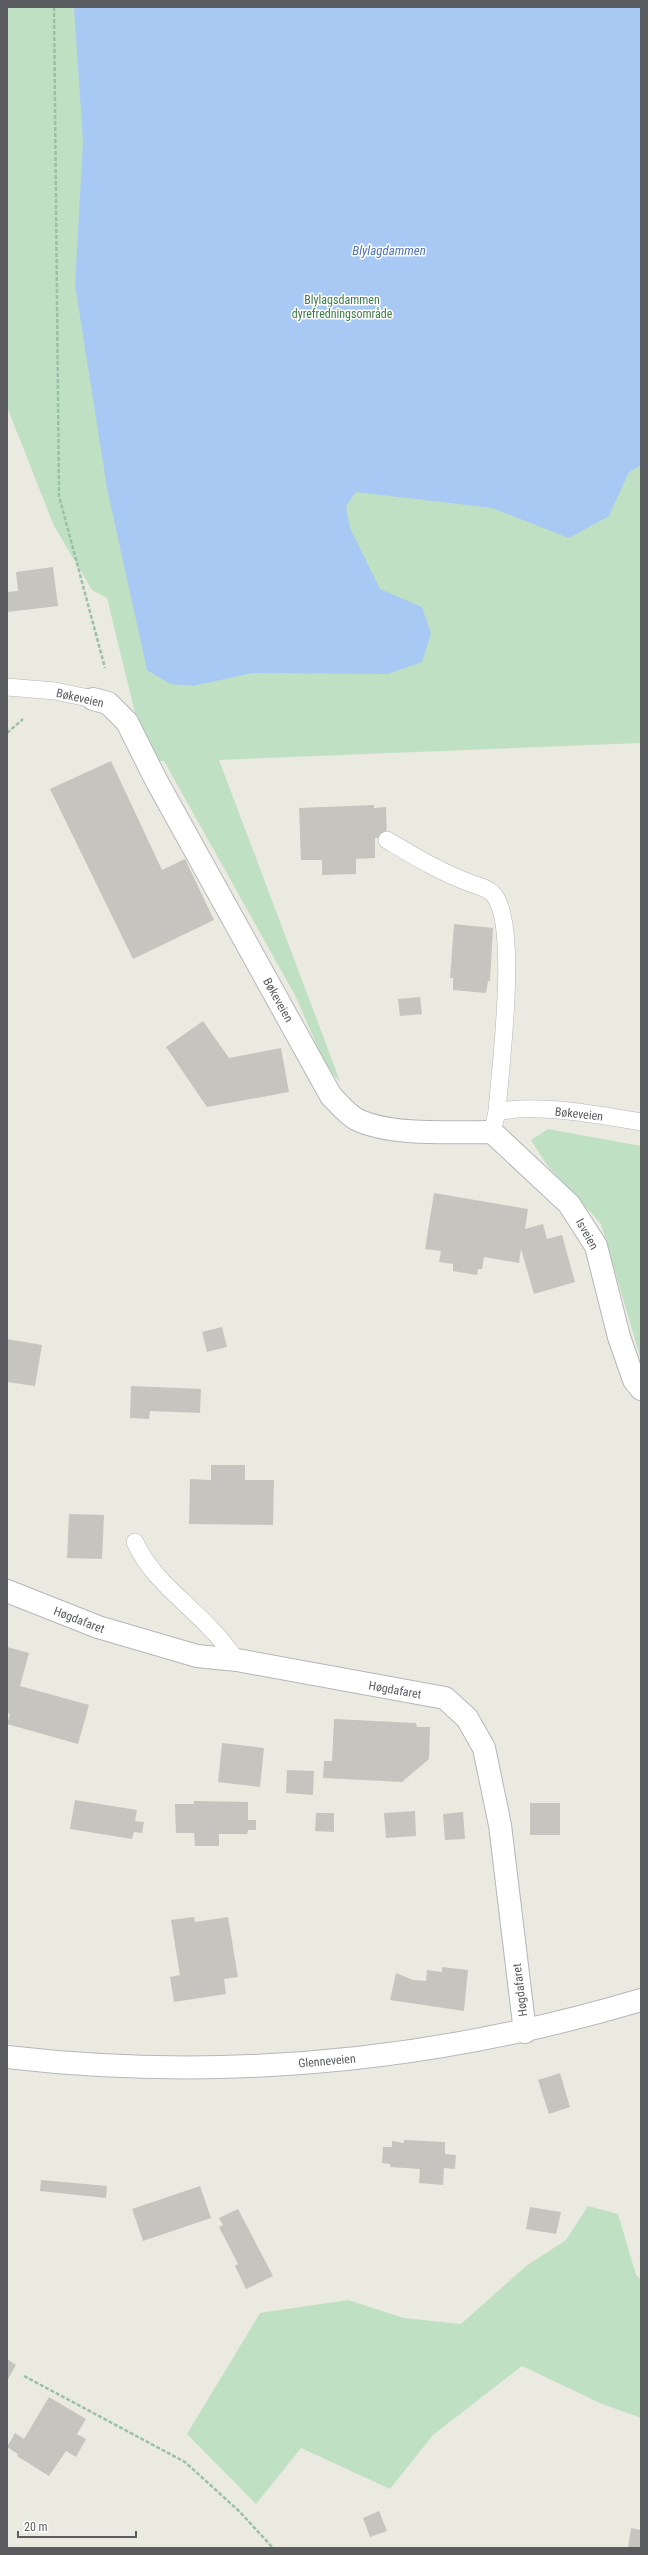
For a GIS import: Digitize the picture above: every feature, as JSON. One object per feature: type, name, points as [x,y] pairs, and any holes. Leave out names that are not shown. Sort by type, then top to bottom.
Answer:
[{"type":"street","name":"Bøkeveien","points":[[101,701],[127,722],[156,780],[331,1096],[355,1119],[388,1128],[439,1132],[494,1122]]},
{"type":"street","name":"Isveien","points":[[494,1122],[569,1204],[596,1246],[619,1337],[634,1380],[641,1389]]},
{"type":"street","name":"Høgdafaret","points":[[7,1591],[139,1641],[197,1656],[237,1660],[445,1698],[468,1718],[484,1748],[500,1825],[525,2032]]},
{"type":"street","name":"Glenneveien","points":[[7,2057],[184,2068],[254,2066],[393,2054],[445,2048],[525,2032],[641,2000]]},
{"type":"lane","name":"Bøkeveien","points":[[7,687],[54,691],[101,701]]},
{"type":"lane","points":[[387,840],[442,873],[486,889],[494,896],[502,914],[507,967],[494,1122]]},
{"type":"lane","name":"Bøkeveien","points":[[494,1122],[509,1109],[581,1112],[641,1122]]},
{"type":"lane","points":[[135,1542],[141,1555],[155,1573],[212,1629],[237,1660]]},
{"type":"path","points":[[54,7],[59,496],[106,671],[101,701]]},
{"type":"path","points":[[24,2376],[185,2462],[239,2512],[273,2548]]},
{"type":"green space","name":"Blylagdammen","points":[[7,7],[641,7],[641,743],[219,760],[340,1081],[327,1069],[296,997],[164,761],[147,762],[107,598],[92,590],[54,526],[7,407]]},
{"type":"green space","points":[[548,1129],[641,1146],[641,1360],[601,1224],[547,1165],[531,1140]]},
{"type":"green space","points":[[588,2206],[618,2214],[636,2275],[641,2279],[641,2418],[602,2404],[522,2366],[433,2435],[390,2489],[301,2448],[256,2504],[187,2434],[260,2313],[348,2300],[404,2318],[461,2324],[526,2266],[566,2240]]},
{"type":"water","name":"Blylagdammen","points":[[74,7],[641,7],[641,465],[629,472],[609,516],[569,538],[492,508],[356,492],[346,506],[350,528],[380,589],[422,607],[431,634],[422,662],[388,674],[252,673],[193,686],[170,684],[147,670],[107,488],[75,285],[83,142]]},
{"type":"building","points":[[53,567],[58,606],[7,612],[7,592],[18,591],[16,572]]},
{"type":"building","points":[[111,761],[162,870],[185,859],[214,920],[133,959],[50,789]]},
{"type":"building","points":[[374,805],[374,808],[386,807],[387,838],[375,838],[375,858],[356,859],[356,874],[322,875],[322,860],[301,860],[299,808]]},
{"type":"building","points":[[454,924],[493,928],[490,981],[488,981],[486,993],[453,990],[453,978],[450,978]]},
{"type":"building","points":[[420,997],[422,1014],[400,1016],[398,999]]},
{"type":"building","points":[[203,1021],[229,1058],[281,1048],[289,1092],[207,1107],[166,1047]]},
{"type":"building","points":[[434,1193],[528,1209],[525,1229],[543,1224],[547,1239],[562,1235],[575,1282],[534,1294],[521,1249],[519,1263],[484,1257],[482,1269],[478,1269],[477,1275],[453,1271],[453,1264],[439,1262],[441,1251],[425,1249]]},
{"type":"building","points":[[222,1327],[227,1347],[207,1352],[202,1332]]},
{"type":"building","points":[[7,1339],[42,1345],[35,1386],[7,1382]]},
{"type":"building","points":[[131,1386],[201,1389],[200,1413],[150,1411],[149,1419],[130,1418]]},
{"type":"building","points":[[211,1465],[245,1465],[245,1480],[274,1480],[273,1525],[189,1524],[190,1479],[211,1480]]},
{"type":"building","points":[[69,1514],[104,1515],[102,1559],[67,1558]]},
{"type":"building","points":[[7,1647],[29,1653],[20,1686],[89,1705],[78,1744],[7,1724],[10,1714],[7,1713]]},
{"type":"building","points":[[334,1719],[416,1723],[417,1727],[430,1727],[429,1759],[402,1782],[323,1778],[324,1761],[332,1761]]},
{"type":"building","points":[[222,1743],[264,1748],[260,1787],[218,1782]]},
{"type":"building","points":[[287,1770],[314,1771],[313,1795],[286,1793]]},
{"type":"building","points":[[75,1800],[137,1810],[135,1821],[144,1822],[142,1833],[134,1832],[132,1839],[70,1829]]},
{"type":"building","points":[[194,1801],[248,1802],[248,1820],[256,1820],[256,1830],[248,1830],[247,1834],[219,1834],[219,1846],[195,1846],[194,1833],[176,1833],[175,1804],[194,1804]]},
{"type":"building","points":[[530,1803],[560,1803],[560,1835],[530,1835]]},
{"type":"building","points":[[415,1811],[416,1836],[386,1838],[384,1813]]},
{"type":"building","points":[[463,1812],[465,1839],[445,1840],[443,1814]]},
{"type":"building","points":[[316,1813],[334,1813],[334,1832],[315,1831]]},
{"type":"building","points":[[194,1917],[195,1922],[228,1917],[238,1977],[224,1979],[226,1994],[174,2002],[170,1977],[180,1975],[171,1920]]},
{"type":"building","points":[[442,1967],[468,1970],[464,2011],[390,2000],[396,1973],[413,1980],[426,1981],[427,1970],[442,1972]]},
{"type":"building","points":[[560,2073],[570,2107],[549,2114],[538,2080]]},
{"type":"building","points":[[404,2140],[445,2142],[445,2154],[456,2155],[455,2169],[444,2168],[443,2185],[419,2183],[420,2169],[390,2167],[390,2164],[382,2163],[383,2147],[392,2147],[392,2141],[404,2143]]},
{"type":"building","points":[[41,2180],[107,2186],[106,2198],[40,2191]]},
{"type":"building","points":[[200,2186],[211,2218],[143,2241],[132,2209]]},
{"type":"building","points":[[530,2207],[561,2212],[556,2234],[526,2229]]},
{"type":"building","points":[[238,2209],[273,2276],[246,2289],[235,2266],[238,2264],[219,2227],[223,2225],[219,2218]]},
{"type":"building","points":[[7,2359],[16,2365],[7,2381]]},
{"type":"building","points":[[49,2397],[86,2419],[77,2434],[86,2439],[76,2457],[66,2451],[49,2476],[17,2456],[18,2454],[7,2447],[15,2433],[24,2439]]},
{"type":"building","points":[[379,2511],[387,2531],[370,2537],[363,2518]]},
{"type":"building","points":[[631,2528],[641,2530],[641,2548],[628,2548]]},
{"type":"park label","name":"Blylagsdammen dyrefredningsområde","points":[[342,307]]}]
